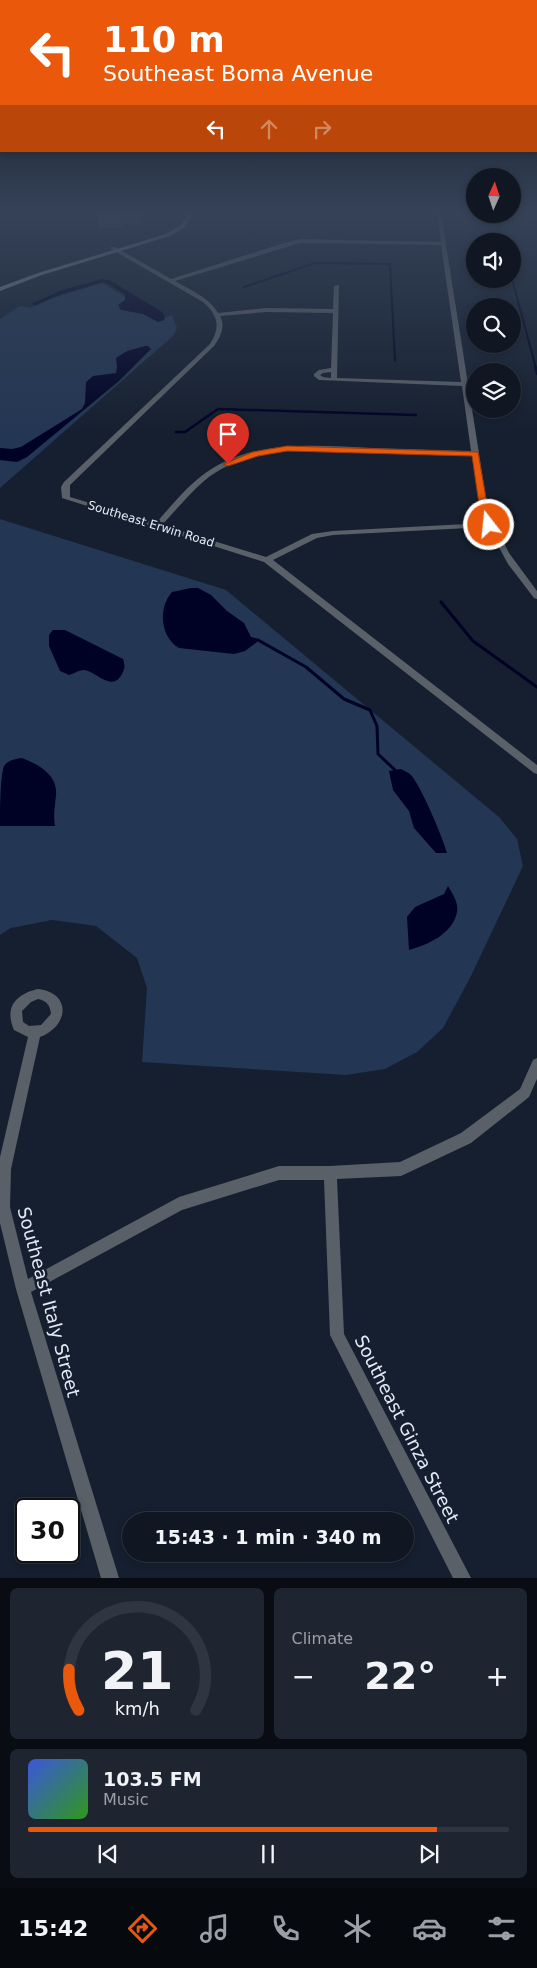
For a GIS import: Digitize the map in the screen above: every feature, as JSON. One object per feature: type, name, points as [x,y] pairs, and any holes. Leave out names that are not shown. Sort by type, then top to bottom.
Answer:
[{"type":"street","points":[[180,287],[205,301],[218,315],[272,309],[336,311]]},
{"type":"street","points":[[334,380],[337,287]]},
{"type":"street","points":[[450,287],[483,504],[489,525],[511,564],[537,596]]},
{"type":"street","name":"Southeast Erwin Road","points":[[218,315],[220,321],[219,334],[212,345],[65,487],[66,498],[267,560],[537,770]]},
{"type":"street","points":[[334,370],[321,371],[316,375],[320,379],[334,380],[465,384]]},
{"type":"street","points":[[158,525],[201,480],[218,468],[237,459],[256,454],[287,448],[475,453]]},
{"type":"street","points":[[267,560],[315,536],[333,533],[489,525]]},
{"type":"street","name":"Southeast Italy Street","points":[[35,1033],[4,1176],[3,1207],[23,1289],[110,1578]]},
{"type":"street","points":[[23,1289],[179,1204],[279,1173],[330,1174],[401,1169],[466,1138],[525,1093],[537,1064]]},
{"type":"street","name":"Southeast Ginza Street","points":[[330,1174],[337,1335],[462,1578]]},
{"type":"shaded area","points":[[74,287],[88,287],[62,294],[36,305],[31,304]]},
{"type":"shaded area","points":[[90,287],[108,287],[161,319],[172,315],[177,328],[174,335],[0,488],[0,319],[20,306],[31,308],[50,299]]},
{"type":"shaded area","points":[[112,287],[120,287],[162,312],[165,316],[164,320],[158,322],[143,314],[121,310],[118,305],[125,300],[125,294]]},
{"type":"shaded area","points":[[145,346],[151,349],[119,381],[27,457],[17,462],[0,460],[0,448],[12,449],[21,447],[82,409],[85,403],[86,382],[93,376],[116,373],[116,358],[127,351]]},
{"type":"shaded area","points":[[0,519],[226,590],[499,817],[517,839],[523,866],[469,980],[443,1028],[417,1052],[385,1069],[346,1075],[142,1062],[147,988],[137,958],[96,926],[52,920],[11,928],[0,935]]},
{"type":"shaded area","points":[[198,588],[211,595],[227,611],[244,623],[251,637],[259,639],[257,642],[245,651],[234,654],[179,648],[168,637],[163,622],[163,614],[172,592]]},
{"type":"shaded area","points":[[53,630],[65,630],[123,659],[124,670],[122,674],[114,682],[89,671],[84,670],[69,675],[60,671],[49,646],[49,635]]},
{"type":"shaded area","points":[[22,758],[46,771],[54,782],[56,788],[55,826],[0,826],[1,786],[4,766],[14,759]]},
{"type":"shaded area","points":[[401,769],[411,775],[421,790],[447,853],[436,853],[414,828],[409,811],[393,790],[389,771]]},
{"type":"shaded area","points":[[448,886],[457,905],[455,920],[445,932],[431,942],[409,950],[407,917],[415,907],[444,894]]},
{"type":"waterway","points":[[391,287],[395,361]]},
{"type":"waterway","points":[[514,288],[536,368]]},
{"type":"waterway","points":[[535,367],[537,374]]},
{"type":"waterway","points":[[176,432],[185,432],[218,409],[416,415]]},
{"type":"waterway","points":[[441,602],[473,641],[537,687]]},
{"type":"waterway","points":[[258,640],[306,667],[344,699],[370,710],[377,726],[378,754],[395,770]]},
{"type":"route","points":[[228,464],[237,459],[287,448],[475,453],[483,504],[489,525]]}]
